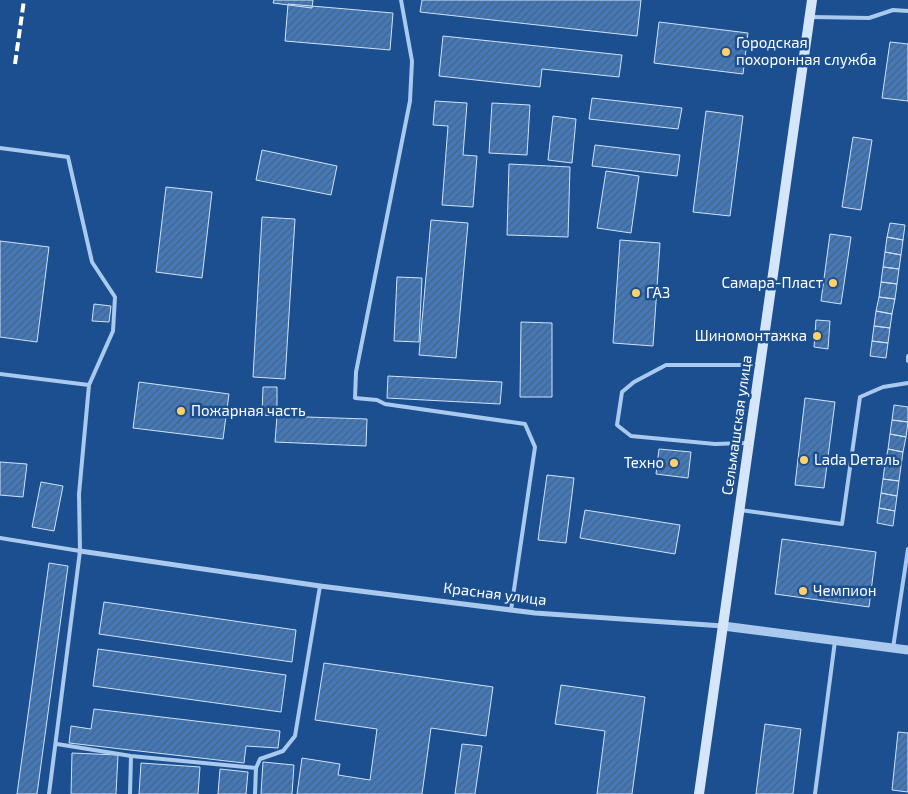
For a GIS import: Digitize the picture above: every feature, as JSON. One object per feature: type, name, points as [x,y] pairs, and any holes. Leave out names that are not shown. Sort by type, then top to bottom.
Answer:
[{"type":"main road","name":"Сельмашская улица","points":[[699,794],[812,0]]},
{"type":"street","name":"Красная улица","points":[[80,551],[320,586],[535,613],[723,626],[908,650]]},
{"type":"lane","points":[[401,0],[412,61],[410,101],[356,372],[355,398],[525,424],[534,446],[511,610]]},
{"type":"lane","points":[[810,17],[869,18],[894,10],[908,11]]},
{"type":"lane","points":[[0,148],[68,157],[92,262],[116,296],[113,331],[89,385],[79,494],[80,551],[57,744],[49,794]]},
{"type":"lane","points":[[908,356],[908,361]]},
{"type":"lane","points":[[749,443],[715,444],[631,436],[617,425],[618,416],[622,392],[634,382],[666,365],[760,365]]},
{"type":"lane","points":[[0,374],[89,385]]},
{"type":"lane","points":[[740,510],[842,524],[860,397],[882,387],[908,382]]},
{"type":"lane","points":[[0,538],[80,551]]},
{"type":"lane","points":[[893,648],[908,549]]},
{"type":"lane","points":[[255,794],[256,768],[260,759],[283,751],[295,736],[320,586]]},
{"type":"lane","points":[[814,794],[835,641]]},
{"type":"lane","points":[[57,744],[131,756],[256,768]]},
{"type":"lane","points":[[130,794],[131,756]]},
{"type":"building","points":[[274,0],[313,0],[312,8],[273,3]]},
{"type":"building","points":[[422,0],[641,0],[637,36],[420,12]]},
{"type":"building","points":[[288,4],[393,13],[390,50],[285,41]]},
{"type":"building","points":[[659,22],[748,33],[743,74],[654,63]]},
{"type":"building","points":[[443,36],[622,55],[619,77],[542,69],[540,87],[439,76]]},
{"type":"building","points":[[890,42],[908,44],[908,101],[882,98]]},
{"type":"building","points":[[592,98],[682,108],[678,129],[589,119]]},
{"type":"building","points":[[435,101],[467,103],[463,155],[477,156],[473,207],[442,205],[448,126],[433,125]]},
{"type":"building","points":[[492,103],[530,105],[527,155],[489,153]]},
{"type":"building","points":[[706,111],[743,116],[730,216],[693,212]]},
{"type":"building","points":[[553,116],[576,119],[572,163],[548,160]]},
{"type":"building","points":[[853,137],[872,140],[861,210],[842,207]]},
{"type":"building","points":[[595,145],[680,155],[677,176],[592,166]]},
{"type":"building","points":[[262,150],[337,166],[331,195],[256,180]]},
{"type":"building","points":[[509,164],[570,167],[568,237],[507,235]]},
{"type":"building","points":[[606,171],[639,176],[631,233],[597,228]]},
{"type":"building","points":[[166,187],[212,192],[202,278],[156,272]]},
{"type":"building","points":[[262,217],[295,219],[285,379],[253,377]]},
{"type":"building","points":[[431,220],[468,223],[456,358],[419,355]]},
{"type":"building","points":[[890,223],[905,225],[903,240],[887,237]]},
{"type":"building","points":[[830,234],[851,237],[841,304],[821,301]]},
{"type":"building","points":[[887,237],[903,240],[901,255],[885,252]]},
{"type":"building","name":"ГАЗ","points":[[620,240],[660,243],[653,346],[613,343]]},
{"type":"building","points":[[0,241],[49,247],[37,342],[0,337]]},
{"type":"building","points":[[885,252],[901,255],[899,269],[883,267]]},
{"type":"building","points":[[883,267],[899,269],[897,284],[881,282]]},
{"type":"building","points":[[397,277],[422,278],[419,342],[394,341]]},
{"type":"building","points":[[881,282],[897,284],[895,299],[879,297]]},
{"type":"building","points":[[879,297],[895,299],[892,314],[876,311]]},
{"type":"building","points":[[94,304],[111,306],[109,322],[92,321]]},
{"type":"building","points":[[876,311],[892,314],[890,328],[874,326]]},
{"type":"building","points":[[816,320],[830,321],[828,349],[814,347]]},
{"type":"building","points":[[521,322],[552,323],[552,397],[520,397]]},
{"type":"building","points":[[874,326],[890,328],[888,343],[872,341]]},
{"type":"building","points":[[872,341],[888,343],[886,358],[870,356]]},
{"type":"building","points":[[388,376],[502,382],[500,404],[387,398]]},
{"type":"building","name":"Пожарная часть","points":[[139,382],[229,394],[223,439],[133,428]]},
{"type":"building","points":[[263,387],[277,387],[277,416],[262,415]]},
{"type":"building","points":[[805,398],[835,402],[824,488],[795,485]]},
{"type":"building","points":[[894,405],[908,407],[908,422],[892,420]]},
{"type":"building","points":[[277,416],[367,419],[366,446],[275,442]]},
{"type":"building","points":[[892,420],[908,422],[906,437],[890,434]]},
{"type":"building","points":[[890,434],[906,437],[903,452],[888,449]]},
{"type":"building","points":[[659,449],[691,452],[688,478],[656,474]]},
{"type":"building","points":[[888,449],[903,452],[901,466],[885,464]]},
{"type":"building","points":[[0,462],[27,464],[23,497],[0,495]]},
{"type":"building","points":[[885,464],[901,466],[899,481],[883,479]]},
{"type":"building","points":[[547,475],[574,478],[566,543],[538,540]]},
{"type":"building","points":[[883,479],[899,481],[897,496],[881,493]]},
{"type":"building","points":[[41,482],[63,486],[54,531],[32,527]]},
{"type":"building","points":[[881,493],[897,496],[895,511],[879,508]]},
{"type":"building","points":[[879,508],[895,511],[893,526],[877,523]]},
{"type":"building","points":[[585,510],[680,525],[675,554],[580,538]]},
{"type":"building","points":[[782,539],[876,552],[869,607],[775,594]]},
{"type":"building","points":[[49,563],[68,566],[37,794],[17,794]]},
{"type":"building","points":[[104,602],[296,630],[292,662],[99,634]]},
{"type":"building","points":[[98,649],[286,675],[281,712],[93,686]]},
{"type":"building","points":[[324,663],[493,687],[486,736],[431,728],[422,794],[297,794],[302,758],[340,764],[338,775],[370,780],[377,729],[315,720]]},
{"type":"building","points":[[561,685],[645,697],[632,794],[597,794],[605,731],[555,724]]},
{"type":"building","points":[[94,709],[280,731],[278,748],[246,746],[244,763],[69,743],[71,726],[91,729]]},
{"type":"building","points":[[765,724],[801,729],[793,794],[756,794]]},
{"type":"building","points":[[898,732],[908,733],[908,792],[892,790]]},
{"type":"building","points":[[462,744],[482,746],[475,794],[455,794]]},
{"type":"building","points":[[72,753],[118,755],[116,794],[71,794]]},
{"type":"building","points":[[263,762],[294,765],[292,794],[261,794]]},
{"type":"building","points":[[141,763],[200,767],[198,794],[139,794]]},
{"type":"building","points":[[220,769],[248,772],[246,794],[218,794]]},
{"type":"railway","points":[[15,64],[24,0]]},
{"type":"place","name":"Городская похоронная служба","points":[[726,52]]},
{"type":"place","name":"Самара-Пласт","points":[[833,283]]},
{"type":"place","name":"ГАЗ","points":[[636,293]]},
{"type":"place","name":"Шиномонтажка","points":[[817,336]]},
{"type":"place","name":"Пожарная часть","points":[[181,411]]},
{"type":"place","name":"Lada Dеталь","points":[[804,460]]},
{"type":"place","name":"Техно","points":[[674,463]]},
{"type":"place","name":"Чемпион","points":[[803,591]]}]
